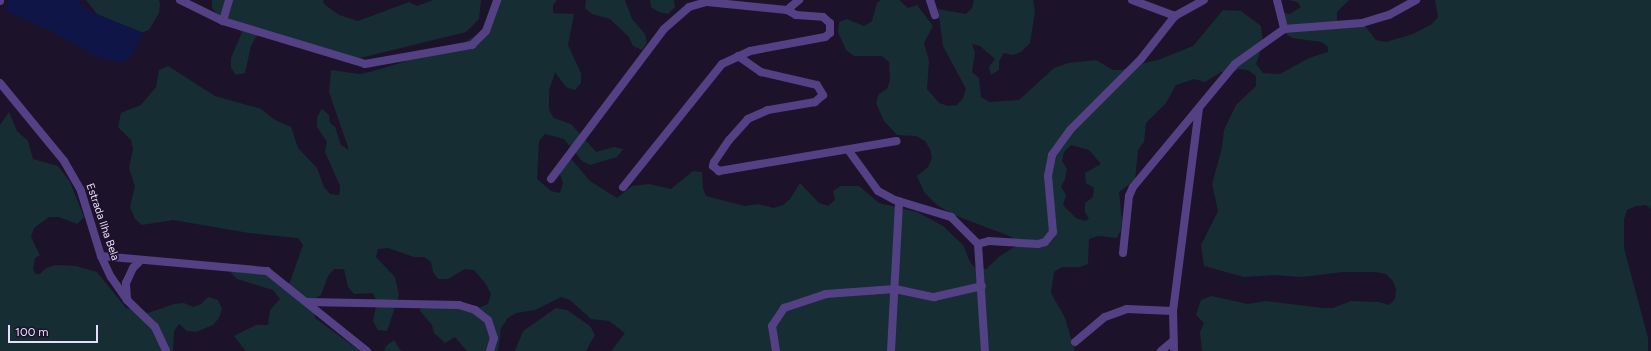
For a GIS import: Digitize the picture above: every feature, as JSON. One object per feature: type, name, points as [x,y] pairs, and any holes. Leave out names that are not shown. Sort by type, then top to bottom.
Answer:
[{"type":"street","points":[[180,0],[223,21],[355,62],[371,64],[472,45],[486,31],[497,0]]},
{"type":"street","points":[[223,21],[229,0]]},
{"type":"street","points":[[787,10],[799,0]]},
{"type":"street","points":[[930,0],[935,15]]},
{"type":"street","points":[[1132,0],[1175,16]]},
{"type":"street","points":[[978,244],[989,241],[1038,244],[1050,238],[1053,223],[1048,176],[1052,155],[1070,130],[1141,59],[1175,16],[1204,0]]},
{"type":"street","points":[[1276,0],[1284,29]]},
{"type":"street","points":[[1123,253],[1131,191],[1235,64],[1284,29],[1362,23],[1389,15],[1416,0]]},
{"type":"street","points":[[551,179],[664,29],[680,13],[693,5],[707,2],[787,10],[796,15],[823,17],[830,23],[830,33],[825,37],[750,51],[722,64],[623,187]]},
{"type":"street","points":[[738,56],[761,72],[817,85],[823,96],[815,102],[763,111],[748,119],[718,156],[714,164],[716,169],[721,171],[849,151],[896,141]]},
{"type":"street","name":"Estrada Ilha Bela","points":[[0,83],[64,161],[81,191],[100,256],[127,300],[155,327],[166,351]]},
{"type":"street","points":[[1174,351],[1173,311],[1196,137],[1198,109]]},
{"type":"street","points":[[1183,127],[1196,137]]},
{"type":"street","points":[[849,151],[878,191],[899,202],[950,217],[978,244],[982,286],[985,351]]},
{"type":"street","points":[[892,351],[899,202]]},
{"type":"street","points":[[100,256],[139,262],[185,263],[267,271],[368,351]]},
{"type":"street","points":[[127,300],[126,283],[132,268],[139,262]]},
{"type":"street","points":[[776,351],[772,326],[784,308],[826,294],[895,289],[934,297],[982,286]]},
{"type":"street","points":[[308,302],[459,305],[474,310],[488,320],[494,338],[490,351]]},
{"type":"street","points":[[1074,342],[1105,317],[1116,312],[1127,309],[1173,311]]},
{"type":"street","points":[[1161,351],[1173,341]]},
{"type":"green space","points":[[86,0],[159,0],[159,13],[149,30],[141,33],[97,14]]},
{"type":"green space","points":[[212,0],[323,0],[324,4],[339,15],[358,21],[409,2],[417,6],[433,0],[481,0],[479,19],[466,32],[360,58],[350,59],[264,34],[256,37],[251,46],[245,73],[236,75],[231,68],[231,58],[242,32],[218,15],[212,8]]},
{"type":"green space","points":[[495,0],[557,0],[553,5],[553,13],[574,14],[568,45],[581,73],[581,83],[575,90],[566,87],[555,72],[549,90],[549,110],[554,118],[571,124],[596,152],[614,147],[623,149],[617,157],[590,165],[582,161],[564,139],[545,134],[539,141],[537,179],[551,191],[560,193],[563,183],[557,166],[563,159],[572,160],[590,181],[617,198],[632,186],[649,184],[671,189],[693,171],[702,172],[703,188],[706,196],[745,206],[758,204],[774,208],[783,205],[790,199],[800,183],[819,203],[828,206],[835,200],[833,191],[841,186],[859,186],[879,203],[917,212],[943,226],[963,245],[970,262],[976,269],[986,269],[1000,256],[1016,246],[1012,237],[954,215],[937,205],[924,192],[917,176],[928,167],[932,158],[930,149],[925,141],[916,136],[897,135],[884,121],[876,103],[879,94],[887,89],[890,80],[889,62],[882,56],[854,56],[846,50],[838,32],[839,22],[847,19],[864,26],[872,21],[877,3],[881,0],[899,0],[908,8],[917,5],[933,26],[924,43],[929,61],[927,89],[939,103],[948,106],[957,105],[963,98],[966,89],[943,46],[938,9],[966,14],[972,8],[974,0],[1033,0],[1035,11],[1030,43],[1021,52],[1013,55],[1004,53],[999,61],[999,70],[991,75],[989,67],[995,59],[980,46],[972,44],[975,53],[972,72],[979,78],[981,97],[989,102],[1019,100],[1054,68],[1068,63],[1096,60],[1113,70],[1122,70],[1131,66],[1158,60],[1193,46],[1223,10],[1241,11],[1261,26],[1263,43],[1256,64],[1263,73],[1280,74],[1309,58],[1328,52],[1328,47],[1322,42],[1292,38],[1286,34],[1281,26],[1284,13],[1290,14],[1301,7],[1297,2],[1288,0],[1349,0],[1337,12],[1337,21],[1365,26],[1376,40],[1386,42],[1413,34],[1432,24],[1438,17],[1435,0],[1651,0],[1651,209],[1646,205],[1636,206],[1627,210],[1624,219],[1624,248],[1648,338],[1648,351],[1202,351],[1200,332],[1204,323],[1196,315],[1201,300],[1211,296],[1248,304],[1266,301],[1323,308],[1333,308],[1351,301],[1379,302],[1389,305],[1395,299],[1396,289],[1393,281],[1386,274],[1375,272],[1343,272],[1302,277],[1274,275],[1244,277],[1204,266],[1201,245],[1218,211],[1212,184],[1222,148],[1224,130],[1236,105],[1256,86],[1256,76],[1248,70],[1239,69],[1231,73],[1221,72],[1205,82],[1194,79],[1176,85],[1166,103],[1146,123],[1144,142],[1138,150],[1135,180],[1119,192],[1122,221],[1121,230],[1117,238],[1098,236],[1089,239],[1088,264],[1080,267],[1062,267],[1054,272],[1051,293],[1065,318],[1075,351],[611,351],[625,333],[609,321],[591,319],[570,300],[561,297],[535,310],[516,313],[508,318],[501,328],[498,351],[467,351],[455,337],[445,343],[434,333],[432,325],[420,311],[421,302],[449,303],[459,301],[478,308],[488,304],[491,294],[486,284],[474,270],[465,269],[448,279],[438,279],[433,272],[431,262],[424,257],[414,257],[388,248],[378,249],[376,257],[395,277],[399,295],[387,331],[378,330],[373,321],[377,302],[373,293],[354,294],[348,287],[344,269],[334,269],[328,276],[321,295],[312,300],[315,318],[360,351],[246,351],[234,336],[256,325],[268,325],[270,310],[280,299],[273,290],[237,279],[231,273],[235,264],[255,266],[262,269],[282,288],[290,282],[303,245],[298,238],[249,233],[173,220],[142,225],[135,219],[130,207],[135,186],[129,168],[133,149],[131,140],[118,127],[121,113],[141,105],[156,87],[159,70],[168,66],[215,96],[261,109],[275,120],[291,127],[298,148],[317,168],[324,187],[330,194],[339,195],[340,186],[325,152],[327,142],[317,127],[317,117],[322,109],[329,115],[330,123],[335,127],[341,145],[349,150],[329,92],[331,70],[359,74],[370,72],[460,45],[485,30]],"holes":[[[1071,145],[1089,150],[1101,164],[1085,173],[1086,183],[1094,188],[1093,197],[1085,203],[1085,212],[1089,219],[1085,221],[1076,218],[1063,205],[1066,195],[1061,187],[1065,179],[1067,169],[1062,161],[1064,152]]]},
{"type":"green space","points":[[586,0],[625,0],[632,19],[645,34],[647,43],[642,50],[633,46],[629,37],[610,19],[592,14],[585,8]]},
{"type":"green space","points":[[650,0],[674,0],[675,7],[668,14],[659,12],[651,7]]},
{"type":"green space","points":[[9,112],[17,131],[28,141],[33,159],[58,166],[70,182],[84,217],[77,224],[59,217],[49,217],[34,228],[31,237],[40,255],[35,258],[33,269],[36,274],[40,274],[46,268],[56,265],[76,266],[97,272],[126,308],[148,313],[174,304],[184,303],[193,307],[201,304],[208,297],[218,300],[222,309],[219,318],[213,325],[196,332],[187,331],[179,324],[174,331],[173,351],[0,351],[0,125]]},
{"type":"green space","points":[[556,308],[567,310],[590,326],[595,335],[586,351],[515,351],[523,331]]},
{"type":"green space","points":[[394,340],[401,351],[384,351],[386,346]]},
{"type":"shaded area","points":[[8,0],[78,0],[86,10],[144,33],[131,57],[121,62],[96,57],[49,30],[7,12]]}]
